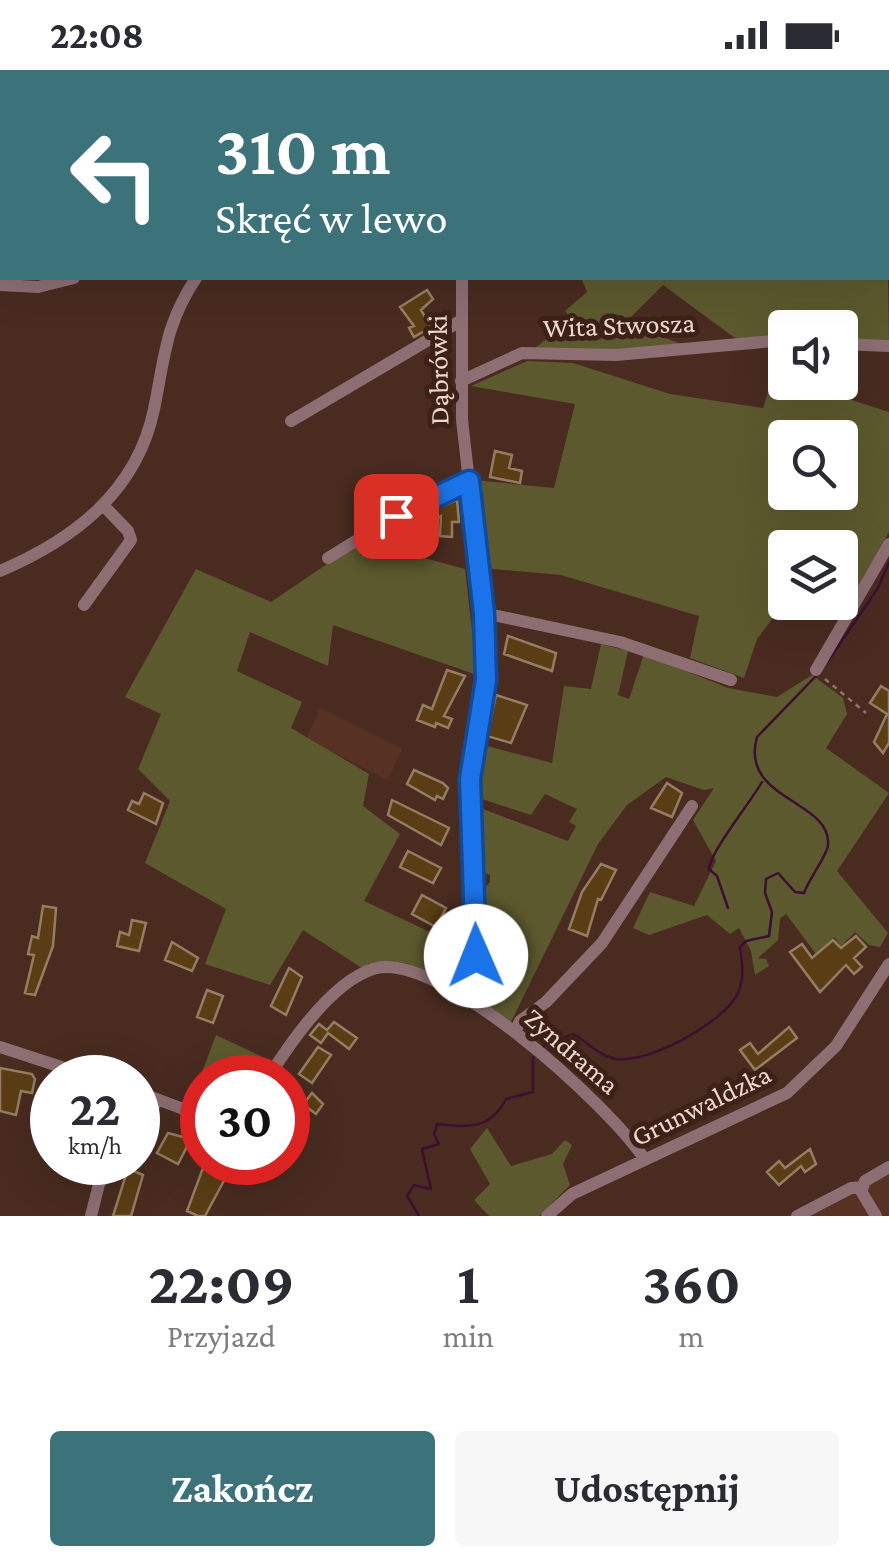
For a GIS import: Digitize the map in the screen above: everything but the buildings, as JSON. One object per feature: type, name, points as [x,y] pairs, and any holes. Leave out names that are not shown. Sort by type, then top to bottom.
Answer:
[{"type":"street","points":[[0,286],[38,286],[65,280]]},
{"type":"street","points":[[0,571],[50,550],[102,505],[142,445],[154,411],[165,337],[195,280]]},
{"type":"street","name":"Dąbrówki","points":[[462,280],[460,381],[484,613],[486,680],[470,779],[476,956],[464,997]]},
{"type":"street","points":[[291,421],[462,320]]},
{"type":"street","name":"Wita Stwosza","points":[[460,381],[522,353],[616,355],[768,342]]},
{"type":"street","points":[[858,345],[889,346]]},
{"type":"street","points":[[328,558],[396,516],[469,481]]},
{"type":"street","points":[[84,604],[131,540],[128,530],[102,505]]},
{"type":"street","points":[[816,670],[889,544]]},
{"type":"street","points":[[484,613],[620,642],[731,680]]},
{"type":"street","points":[[515,1032],[520,1022],[546,1002],[602,943],[692,806]]},
{"type":"street","name":"Grunwaldzka","points":[[547,1216],[572,1194],[787,1093],[836,1046],[884,982],[889,964]]},
{"type":"street","name":"Zyndrama","points":[[283,1055],[303,1023],[371,969],[402,966],[464,997],[515,1032],[629,1135],[646,1160]]},
{"type":"street","points":[[0,1047],[30,1057]]},
{"type":"street","points":[[797,1216],[850,1188],[863,1187],[889,1167]]},
{"type":"street","points":[[91,1216],[99,1185]]},
{"type":"street","points":[[863,1187],[876,1216]]},
{"type":"path","points":[[816,670],[866,713]]},
{"type":"shaded area","points":[[582,280],[888,280],[889,340],[858,339],[858,310],[768,310],[768,339],[739,341],[663,285],[625,323],[684,345],[631,351],[535,348],[572,319],[565,311],[587,292]]},
{"type":"shaded area","points":[[527,361],[573,363],[670,394],[763,408],[768,393],[768,400],[852,400],[889,412],[889,532],[858,585],[858,530],[768,530],[768,620],[771,620],[757,639],[744,678],[690,658],[699,616],[561,575],[483,568],[474,480],[554,488],[575,404],[471,386]]},
{"type":"shaded area","points":[[361,541],[465,569],[477,675],[333,625],[328,666],[250,632],[237,671],[302,702],[291,728],[369,774],[363,806],[400,834],[364,901],[466,949],[456,986],[400,962],[377,964],[365,970],[303,930],[270,985],[205,964],[226,909],[145,863],[170,801],[138,769],[161,714],[125,697],[196,569],[271,602]]},
{"type":"shaded area","points":[[601,644],[628,651],[618,695],[629,699],[644,654],[728,688],[777,697],[812,675],[843,698],[847,714],[826,748],[889,793],[837,871],[888,933],[880,947],[869,945],[855,932],[841,946],[834,937],[816,954],[786,914],[780,918],[778,940],[758,958],[766,959],[769,966],[755,975],[751,951],[739,928],[730,934],[707,915],[649,935],[633,928],[650,892],[694,906],[716,861],[693,820],[714,788],[704,790],[666,777],[627,805],[598,844],[511,1022],[470,997],[480,967],[480,893],[490,882],[490,875],[482,872],[483,809],[568,841],[576,826],[569,822],[577,809],[545,794],[531,815],[476,797],[479,744],[552,763],[564,686],[591,689]]},
{"type":"shaded area","points":[[320,708],[402,749],[388,780],[306,739]]},
{"type":"shaded area","points":[[216,1035],[258,1055],[209,1055]]},
{"type":"shaded area","points":[[487,1128],[511,1166],[552,1154],[565,1140],[572,1145],[563,1164],[570,1185],[539,1216],[489,1216],[474,1200],[490,1184],[470,1149]]},
{"type":"shaded area","points":[[889,1167],[889,1216],[785,1216]]},
{"type":"waterway","points":[[828,661],[878,588],[889,562]]},
{"type":"waterway","points":[[541,1047],[573,1034],[612,1058],[643,1056],[682,1040],[730,1005],[742,982],[740,947],[746,941],[769,936],[772,912],[765,893],[766,879],[778,873],[795,892],[804,893],[827,849],[825,830],[816,818],[773,787],[761,774],[755,758],[757,737],[816,676]]},
{"type":"waterway","points":[[728,908],[717,876],[709,869],[711,861],[762,782]]},
{"type":"waterway","points":[[419,1216],[407,1196],[414,1185],[431,1189],[422,1149],[439,1144],[434,1134],[437,1124],[476,1125],[492,1117],[506,1099],[533,1092],[533,1057]]},
{"type":"route","points":[[396,516],[469,481],[484,613],[486,680],[470,779],[476,956]]}]
